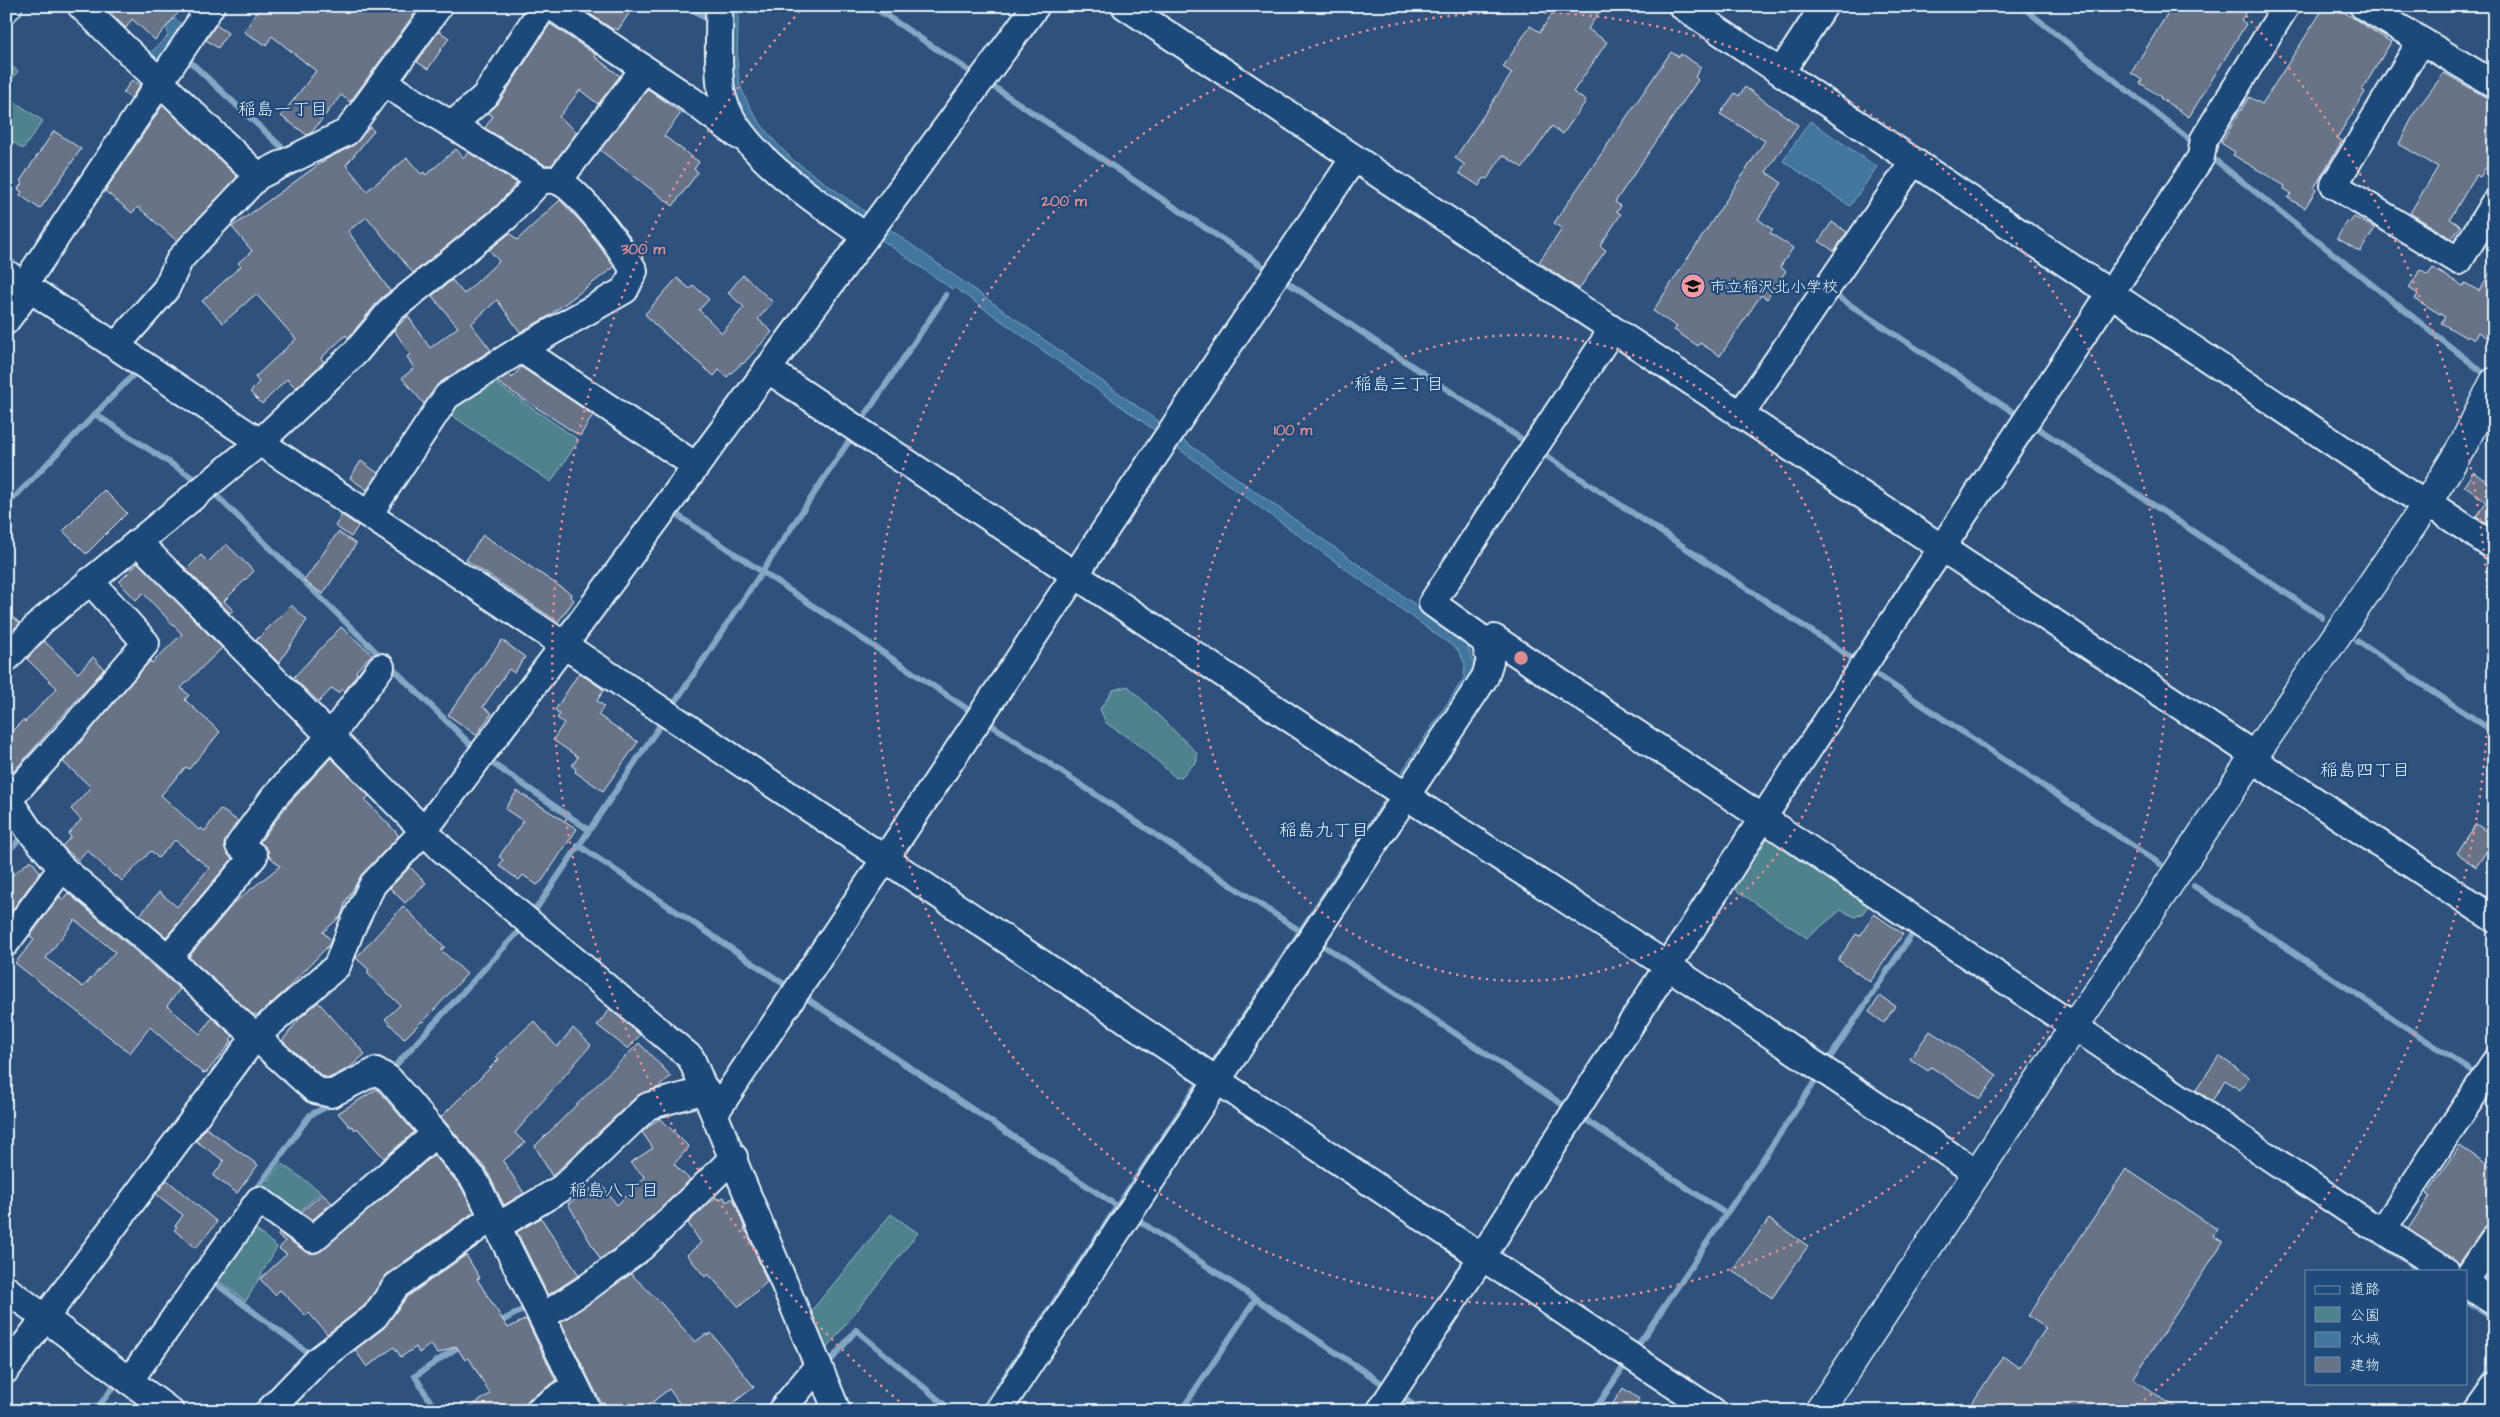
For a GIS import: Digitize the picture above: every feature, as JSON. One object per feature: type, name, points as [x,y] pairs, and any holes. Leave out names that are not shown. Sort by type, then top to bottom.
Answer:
[{"type":"street","points":[[81,6],[258,176]]},
{"type":"street","points":[[6,321],[20,282],[160,83],[211,6]]},
{"type":"street","points":[[116,346],[166,289],[180,259],[258,176],[347,132],[439,6]]},
{"type":"street","points":[[452,125],[485,96],[544,6]]},
{"type":"street","points":[[551,6],[754,147]]},
{"type":"street","points":[[719,6],[721,90],[730,117],[754,147],[782,176],[871,228]]},
{"type":"street","points":[[6,1370],[255,1037],[337,966],[351,929],[373,884],[423,832],[564,645],[1036,6]]},
{"type":"street","points":[[1125,6],[1941,548],[2494,919]]},
{"type":"street","points":[[1682,6],[2426,505],[2439,510],[2494,547]]},
{"type":"street","points":[[1781,72],[1824,6]]},
{"type":"street","points":[[1380,1411],[1482,1257],[1762,819],[2201,158],[2204,140],[2286,6]]},
{"type":"street","points":[[2363,6],[2494,84]]},
{"type":"street","points":[[2421,41],[2334,185],[2459,261],[2494,203]]},
{"type":"street","points":[[6,659],[42,621],[260,442],[356,352],[392,309],[550,180],[644,69]]},
{"type":"street","points":[[369,514],[447,396],[520,349],[625,290],[634,271],[628,260],[586,204],[550,180],[452,125],[384,83]]},
{"type":"street","points":[[269,1411],[318,1360],[375,1316],[396,1286],[495,1221],[562,1188],[648,1106],[711,1101],[885,859],[1354,158]]},
{"type":"street","points":[[1740,414],[1914,161]]},
{"type":"street","points":[[20,282],[1713,1411]]},
{"type":"street","points":[[998,1411],[1485,677],[1490,661],[1485,641],[1432,604],[1612,330]]},
{"type":"street","points":[[520,349],[696,466]]},
{"type":"street","points":[[767,369],[1406,796],[1668,966],[1977,1174]]},
{"type":"street","points":[[1819,1411],[2253,757],[2426,505],[2463,445],[2494,382]]},
{"type":"street","points":[[138,542],[442,850],[692,1058],[837,1411]]},
{"type":"street","points":[[90,581],[146,643],[71,731],[7,798],[28,830],[62,868],[168,958],[315,1090],[331,1094],[376,1070],[389,1079],[474,1179],[588,1411]]},
{"type":"street","points":[[1485,641],[1494,638],[2369,1224],[2383,1230],[2444,1270]]},
{"type":"street","points":[[168,958],[254,856],[239,845],[274,797],[330,737],[381,667]]},
{"type":"street","points":[[6,943],[62,868]]},
{"type":"street","points":[[2383,1230],[2494,1064]]},
{"type":"street","points":[[130,1380],[259,1200],[313,1239],[434,1134]]},
{"type":"street","points":[[542,1317],[584,1290],[642,1247],[734,1157]]},
{"type":"street","points":[[2468,1279],[2494,1239]]},
{"type":"street","points":[[2468,1283],[2494,1302]]},
{"type":"street","points":[[6,1289],[170,1411]]},
{"type":"street","points":[[781,1411],[818,1366]]},
{"type":"street","points":[[538,1411],[575,1386]]},
{"type":"street","points":[[2477,1411],[2494,1387]]},
{"type":"green space","points":[[6,63],[18,71],[6,89]]},
{"type":"green space","points":[[6,96],[43,121],[23,149],[6,137]]},
{"type":"green space","points":[[488,378],[579,440],[551,482],[445,411]]},
{"type":"green space","points":[[1128,686],[1197,753],[1197,761],[1181,777],[1176,778],[1142,747],[1106,723],[1100,709],[1113,690]]},
{"type":"green space","points":[[1758,835],[1766,837],[1868,906],[1862,914],[1855,917],[1841,910],[1807,938],[1736,890],[1733,872]]},
{"type":"green space","points":[[281,1163],[321,1192],[293,1217],[260,1193]]},
{"type":"green space","points":[[891,1214],[918,1233],[824,1352],[808,1315]]},
{"type":"green space","points":[[249,1224],[277,1247],[246,1301],[212,1276]]},
{"type":"water","points":[[727,6],[738,6],[737,64],[742,91],[761,124],[793,160],[1162,424],[1157,432],[954,287],[952,289],[873,234],[763,148],[729,92]]},
{"type":"water","points":[[165,13],[185,26],[158,65],[156,59],[149,54],[168,36]]},
{"type":"water","points":[[1810,121],[1877,167],[1850,206],[1783,161]]},
{"type":"water","points":[[1177,436],[1465,640],[1476,668],[1408,778],[1401,773],[1464,678],[1465,664],[1458,650],[1172,444]]},
{"type":"building","points":[[103,6],[184,6],[155,40],[132,19],[126,28]]},
{"type":"building","points":[[261,6],[420,6],[350,102],[341,95],[312,132],[307,135],[281,116],[316,71],[272,36],[266,45],[244,32]]},
{"type":"building","points":[[578,6],[634,6],[618,30],[615,28],[614,30]]},
{"type":"building","points":[[1557,6],[1603,6],[1588,29],[1607,42],[1573,92],[1586,101],[1563,134],[1552,126],[1523,168],[1503,155],[1487,179],[1484,178],[1479,186],[1459,173],[1465,165],[1455,158],[1512,73],[1503,67],[1530,26],[1540,32]]},
{"type":"building","points":[[2172,6],[2250,6],[2241,20],[2246,24],[2189,117],[2140,83],[2142,80],[2131,73]]},
{"type":"building","points":[[2325,6],[2334,6],[2391,42],[2362,90],[2365,92],[2337,138],[2342,141],[2314,188],[2316,190],[2305,208],[2288,198],[2291,193],[2284,189],[2285,186],[2233,155],[2235,152],[2221,143],[2249,97],[2262,104]]},
{"type":"building","points":[[550,24],[596,55],[595,57],[620,76],[598,104],[580,90],[559,117],[577,132],[552,165],[545,165],[485,128],[493,116],[488,113],[498,104]]},
{"type":"building","points":[[216,25],[228,33],[218,48],[206,40]]},
{"type":"building","points":[[439,31],[449,38],[428,69],[417,62]]},
{"type":"building","points":[[1671,52],[1679,57],[1681,54],[1701,67],[1695,77],[1698,80],[1615,202],[1621,206],[1617,212],[1621,214],[1600,246],[1606,250],[1579,289],[1539,262],[1562,229],[1554,223]]},
{"type":"building","points":[[2444,73],[2494,102],[2494,155],[2480,177],[2476,175],[2450,219],[2461,226],[2452,239],[2410,213],[2438,167],[2399,144],[2415,112]]},
{"type":"building","points":[[132,80],[140,85],[131,98],[123,93]]},
{"type":"building","points":[[1745,87],[1798,125],[1766,172],[1782,183],[1758,219],[1773,230],[1770,233],[1793,248],[1780,267],[1786,271],[1767,299],[1761,295],[1720,356],[1700,343],[1698,346],[1674,330],[1677,327],[1653,311],[1765,141],[1720,114],[1735,93],[1739,96]]},
{"type":"building","points":[[648,89],[681,113],[664,136],[699,162],[694,169],[698,172],[673,206],[600,150]]},
{"type":"building","points":[[163,105],[237,177],[177,241],[138,207],[132,213],[105,191]]},
{"type":"building","points":[[370,127],[374,131],[346,165],[367,191],[407,158],[421,174],[424,172],[426,175],[456,149],[464,158],[468,152],[517,183],[496,206],[413,273],[367,217],[348,231],[390,291],[380,299],[348,338],[346,335],[321,358],[324,362],[296,388],[287,379],[262,404],[250,392],[259,382],[255,377],[296,339],[256,294],[223,323],[202,301],[241,266],[238,263],[252,251],[232,227],[325,160],[354,145]]},
{"type":"building","points":[[54,131],[81,149],[40,209],[20,195],[22,192],[18,189],[22,183],[20,181]]},
{"type":"building","points":[[560,200],[588,230],[614,267],[547,317],[520,332],[497,300],[471,324],[491,350],[439,383],[424,404],[402,378],[414,368],[407,357],[410,354],[394,330],[408,316],[430,348],[458,327],[432,296],[452,280],[464,294],[499,261],[489,250],[510,233],[517,240]]},
{"type":"building","points":[[2354,217],[2375,228],[2360,252],[2337,238],[2347,221],[2350,222]]},
{"type":"building","points":[[1832,222],[1847,232],[1834,251],[1819,241]]},
{"type":"building","points":[[2494,266],[2494,327],[2487,338],[2478,332],[2474,340],[2468,336],[2467,338],[2441,323],[2445,317],[2415,299],[2418,294],[2409,288],[2420,270],[2428,275],[2433,268],[2463,286],[2465,283],[2479,291]]},
{"type":"building","points":[[743,275],[773,302],[758,319],[772,332],[743,364],[727,377],[719,370],[714,376],[645,314],[677,278],[690,289],[693,285],[709,299],[699,310],[722,333],[744,307],[728,293]]},
{"type":"building","points":[[521,367],[593,415],[580,436],[497,382],[509,374],[512,378]]},
{"type":"building","points":[[361,461],[378,473],[367,490],[350,478]]},
{"type":"building","points":[[2473,472],[2494,487],[2494,529],[2476,517],[2486,502],[2464,486]]},
{"type":"building","points":[[104,490],[127,513],[86,554],[63,531]]},
{"type":"building","points":[[342,515],[358,526],[351,537],[335,526]]},
{"type":"building","points":[[338,532],[356,544],[323,594],[304,581]]},
{"type":"building","points":[[483,535],[571,594],[570,597],[574,600],[558,622],[466,560]]},
{"type":"building","points":[[226,544],[254,571],[224,601],[233,610],[230,613],[178,561],[187,569],[201,555],[208,562]]},
{"type":"building","points":[[138,563],[222,648],[181,688],[189,695],[185,700],[220,732],[189,769],[186,767],[161,795],[199,830],[201,828],[205,831],[220,809],[238,821],[224,843],[226,851],[232,859],[166,937],[140,915],[159,892],[177,907],[209,868],[175,840],[158,858],[151,851],[122,881],[116,875],[115,877],[87,850],[78,860],[62,846],[71,837],[68,834],[81,820],[71,809],[91,787],[63,762],[150,661],[152,663],[182,634],[143,593],[136,600],[119,582]]},
{"type":"building","points":[[291,605],[307,620],[279,663],[256,640]]},
{"type":"building","points":[[6,612],[20,623],[6,637]]},
{"type":"building","points":[[341,627],[372,654],[356,671],[357,674],[345,691],[342,689],[338,693],[332,688],[319,702],[293,678]]},
{"type":"building","points":[[502,640],[525,657],[514,673],[509,669],[483,707],[492,713],[476,735],[448,715]]},
{"type":"building","points":[[44,641],[78,673],[93,657],[104,669],[6,780],[6,737],[23,720],[25,722],[57,688],[27,659]]},
{"type":"building","points":[[579,673],[604,690],[597,701],[604,706],[598,715],[638,742],[603,791],[575,772],[576,769],[572,766],[578,757],[553,740],[564,723],[557,718],[560,714],[555,710]]},
{"type":"building","points":[[331,758],[369,796],[365,800],[397,833],[398,837],[362,874],[346,901],[341,916],[323,932],[331,940],[329,945],[286,990],[258,1015],[252,1014],[189,957],[234,903],[280,866],[269,856],[268,850],[260,842],[286,807]]},
{"type":"building","points":[[517,791],[577,829],[542,881],[537,885],[523,875],[519,880],[499,866],[503,860],[499,857],[523,821],[505,809]]},
{"type":"building","points":[[2476,824],[2494,836],[2494,840],[2476,867],[2457,853]]},
{"type":"building","points":[[31,860],[40,872],[7,917],[6,880]]},
{"type":"building","points":[[410,867],[426,883],[405,903],[390,888]]},
{"type":"building","points":[[68,893],[180,989],[167,1006],[200,1034],[212,1018],[233,1036],[230,1040],[232,1041],[207,1072],[203,1073],[150,1027],[130,1053],[15,963],[34,940],[30,936],[60,896],[62,900]],"holes":[[[75,920],[115,952],[83,987],[46,958]]]},
{"type":"building","points":[[403,906],[445,947],[441,950],[467,974],[423,1022],[404,1039],[385,1019],[400,1005],[367,973],[369,970],[356,958]]},
{"type":"building","points":[[1874,914],[1903,934],[1870,982],[1838,960],[1856,934],[1860,936]]},
{"type":"building","points":[[1880,996],[1895,1006],[1884,1023],[1869,1012]]},
{"type":"building","points":[[318,1002],[365,1054],[349,1068],[329,1078],[322,1076],[282,1041],[300,1018]]},
{"type":"building","points":[[610,1009],[640,1035],[628,1049],[597,1025]]},
{"type":"building","points":[[534,1021],[557,1047],[573,1028],[591,1045],[515,1133],[525,1143],[503,1161],[524,1193],[504,1205],[486,1169],[441,1117],[499,1059],[496,1056]]},
{"type":"building","points":[[1930,1031],[1997,1075],[1980,1099],[1931,1067],[1928,1071],[1910,1059]]},
{"type":"building","points":[[639,1043],[671,1076],[659,1087],[638,1095],[552,1176],[535,1146]]},
{"type":"building","points":[[2219,1056],[2249,1077],[2240,1090],[2225,1080],[2212,1101],[2196,1090]]},
{"type":"building","points":[[377,1089],[414,1132],[384,1158],[357,1128],[355,1130],[352,1126],[350,1127],[338,1113]]},
{"type":"building","points":[[660,1118],[689,1147],[674,1164],[690,1180],[632,1236],[600,1259],[568,1204],[600,1183],[617,1205],[645,1177],[630,1163],[653,1148],[642,1132]]},
{"type":"building","points":[[206,1128],[258,1165],[237,1193],[213,1176],[224,1161],[196,1141]]},
{"type":"building","points":[[2460,1146],[2494,1169],[2494,1224],[2482,1231],[2459,1264],[2408,1229],[2430,1196],[2427,1194]]},
{"type":"building","points":[[434,1155],[461,1187],[474,1212],[387,1274],[364,1306],[327,1334],[309,1313],[306,1316],[280,1290],[275,1295],[260,1279],[287,1254],[279,1249],[285,1241],[278,1236],[279,1233],[305,1251],[317,1253]]},
{"type":"building","points":[[2126,1169],[2217,1229],[2213,1236],[2223,1242],[2133,1379],[2181,1411],[1967,1411],[2003,1356],[2019,1368],[2046,1328],[2028,1316]]},
{"type":"building","points":[[167,1180],[217,1222],[196,1248],[174,1230],[183,1215],[156,1194]]},
{"type":"building","points":[[322,1194],[332,1203],[312,1220],[301,1212]]},
{"type":"building","points":[[716,1197],[718,1200],[724,1197],[726,1202],[733,1198],[744,1230],[748,1234],[767,1282],[739,1307],[708,1274],[705,1277],[687,1255],[701,1243],[688,1223]]},
{"type":"building","points":[[541,1218],[579,1275],[548,1295],[517,1232]]},
{"type":"building","points":[[1769,1219],[1808,1246],[1772,1298],[1732,1270]]},
{"type":"building","points":[[466,1255],[480,1278],[477,1279],[508,1328],[526,1319],[556,1381],[529,1399],[523,1411],[463,1411],[490,1394],[469,1358],[465,1360],[456,1346],[437,1354],[431,1344],[419,1353],[416,1347],[401,1357],[394,1347],[367,1367],[355,1350],[384,1328],[407,1297]]},
{"type":"building","points":[[631,1274],[660,1302],[695,1342],[706,1334],[707,1336],[711,1333],[754,1387],[724,1410],[722,1407],[716,1411],[685,1411],[669,1389],[641,1411],[609,1411],[598,1397],[561,1322]]},
{"type":"building","points":[[1623,1388],[1639,1399],[1631,1411],[1608,1411]]},
{"type":"waterway","points":[[688,6],[712,23]]},
{"type":"waterway","points":[[872,6],[974,74]]},
{"type":"waterway","points":[[2021,6],[2194,143]]},
{"type":"waterway","points":[[186,58],[288,153]]},
{"type":"waterway","points":[[994,87],[1270,271]]},
{"type":"waterway","points":[[2210,156],[2481,371]]},
{"type":"waterway","points":[[1282,279],[1526,442]]},
{"type":"waterway","points":[[862,420],[946,295]]},
{"type":"waterway","points":[[1835,295],[2016,414]]},
{"type":"waterway","points":[[6,506],[136,372]]},
{"type":"waterway","points":[[95,414],[196,480]]},
{"type":"waterway","points":[[2033,425],[2322,617]]},
{"type":"waterway","points":[[674,704],[849,441]]},
{"type":"waterway","points":[[1545,455],[1849,656]]},
{"type":"waterway","points":[[216,495],[474,748]]},
{"type":"waterway","points":[[674,513],[969,710]]},
{"type":"waterway","points":[[2357,641],[2494,732]]},
{"type":"waterway","points":[[1873,672],[2160,864]]},
{"type":"waterway","points":[[987,722],[1300,931]]},
{"type":"waterway","points":[[534,912],[661,724]]},
{"type":"waterway","points":[[492,763],[589,830]]},
{"type":"waterway","points":[[1215,1060],[1388,799]]},
{"type":"waterway","points":[[6,853],[22,837]]},
{"type":"waterway","points":[[578,845],[787,986]]},
{"type":"waterway","points":[[2194,886],[2475,1073]]},
{"type":"waterway","points":[[395,1066],[521,929]]},
{"type":"waterway","points":[[1827,1062],[1914,931]]},
{"type":"waterway","points":[[1321,944],[1566,1107]]},
{"type":"waterway","points":[[801,999],[803,996],[1117,1206]]},
{"type":"waterway","points":[[2484,1058],[2494,1044]]},
{"type":"waterway","points":[[1637,1347],[1816,1080]]},
{"type":"waterway","points":[[982,1411],[1197,1086]]},
{"type":"waterway","points":[[254,1193],[310,1115],[334,1103]]},
{"type":"waterway","points":[[1583,1118],[1726,1214]]},
{"type":"waterway","points":[[1135,1218],[1386,1386]]},
{"type":"waterway","points":[[2370,1237],[2420,1270]]},
{"type":"waterway","points":[[219,1286],[311,1355],[309,1357]]},
{"type":"waterway","points":[[1181,1411],[1256,1299]]},
{"type":"waterway","points":[[2468,1302],[2494,1319]]},
{"type":"waterway","points":[[496,1324],[526,1308]]},
{"type":"waterway","points":[[828,1364],[856,1330],[952,1411]]},
{"type":"waterway","points":[[436,1411],[415,1376],[464,1343]]},
{"type":"waterway","points":[[2480,1385],[2494,1365]]},
{"type":"waterway","points":[[1594,1411],[1624,1366]]},
{"type":"waterway","points":[[95,1411],[118,1381]]},
{"type":"waterway","points":[[1403,1398],[1423,1411]]},
{"type":"waterway","points":[[286,1404],[296,1411]]},
{"type":"place","name":"市立稲沢北小学校","points":[[1693,286]]},
{"type":"district","name":"稲島一丁目","points":[[283,109]]},
{"type":"district","name":"稲島三丁目","points":[[1399,384]]},
{"type":"district","name":"稲島四丁目","points":[[2365,770]]},
{"type":"district","name":"稲島九丁目","points":[[1324,830]]},
{"type":"district","name":"稲島八丁目","points":[[614,1190]]}]
